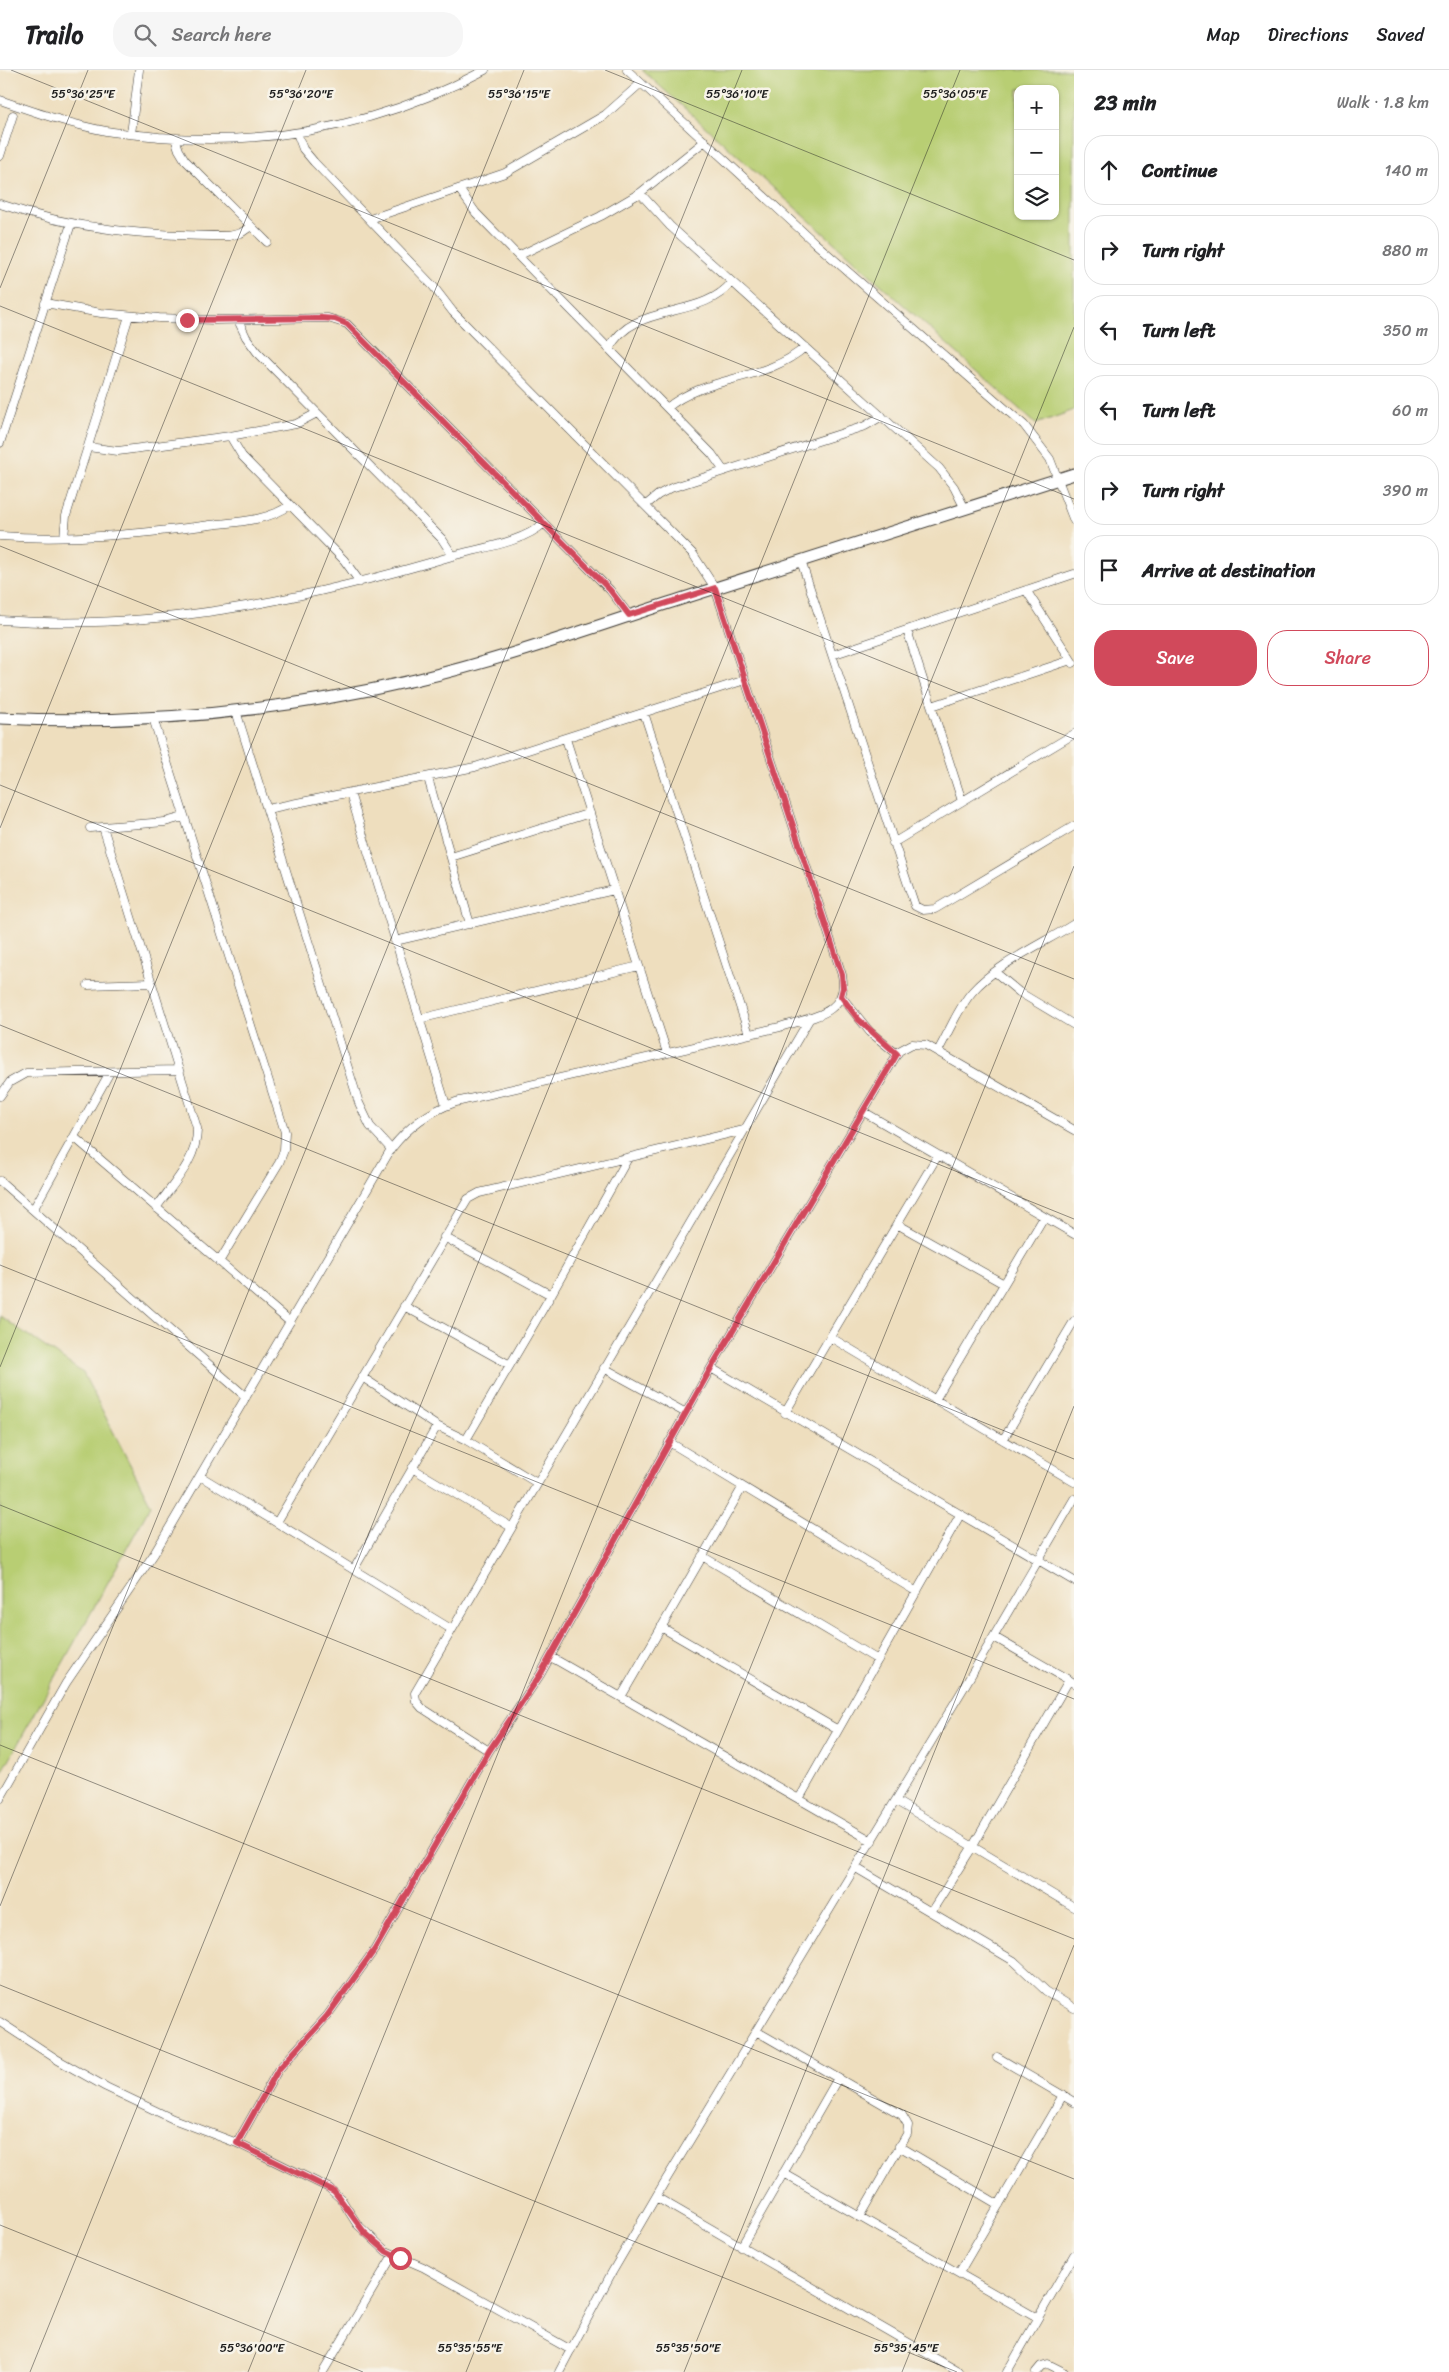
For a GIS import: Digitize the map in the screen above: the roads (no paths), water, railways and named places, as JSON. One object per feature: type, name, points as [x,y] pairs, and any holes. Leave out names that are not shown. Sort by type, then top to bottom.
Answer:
[{"type":"street","points":[[132,134],[139,70]]},
{"type":"street","points":[[0,100],[60,120],[107,131],[175,138],[237,139],[297,133],[344,124],[396,109],[447,89],[486,70]]},
{"type":"street","points":[[627,70],[815,243],[1020,421],[1044,450],[1074,521]]},
{"type":"street","points":[[370,219],[505,173],[612,110],[641,83]]},
{"type":"street","points":[[0,156],[14,115]]},
{"type":"street","points":[[0,1798],[66,1682],[144,1570],[391,1149],[416,1122],[435,1110],[446,1106],[810,1018],[828,1011],[837,1004],[843,988],[842,975],[715,588],[693,554],[453,312],[433,286],[314,162],[304,149],[297,133]]},
{"type":"street","points":[[175,138],[185,160],[267,242]]},
{"type":"street","points":[[518,256],[568,233],[640,192],[705,141]]},
{"type":"street","points":[[459,189],[471,208],[712,454],[724,471]]},
{"type":"street","points":[[640,192],[670,226],[939,468],[954,487],[965,509]]},
{"type":"street","points":[[0,204],[71,224],[123,232],[184,236],[229,236],[241,233],[251,226]]},
{"type":"street","points":[[0,443],[71,224]]},
{"type":"street","points":[[609,349],[620,332],[632,324],[709,299],[722,292],[732,282]]},
{"type":"street","points":[[45,303],[129,316],[187,320],[328,318],[347,324],[610,590],[629,615]]},
{"type":"street","points":[[64,537],[66,516],[129,316]]},
{"type":"street","points":[[238,320],[246,337],[257,352],[442,539],[453,556]]},
{"type":"street","points":[[667,408],[693,392],[778,365],[805,347]]},
{"type":"street","points":[[88,447],[118,451],[230,436],[288,426],[303,421],[317,413]]},
{"type":"street","points":[[646,505],[664,491],[865,426],[882,416]]},
{"type":"street","points":[[230,436],[242,456],[344,560],[360,582]]},
{"type":"street","points":[[0,718],[70,720],[153,718],[236,711],[330,698],[417,680],[495,658],[1074,474]]},
{"type":"street","points":[[0,536],[64,537],[135,534],[223,524],[268,516],[290,505]]},
{"type":"street","points":[[0,620],[104,621],[195,613],[266,602],[360,582],[527,535],[544,523]]},
{"type":"street","points":[[801,561],[913,903],[923,910],[931,910],[1074,826]]},
{"type":"street","points":[[832,655],[1074,574]]},
{"type":"street","points":[[932,706],[1073,662],[1026,590]]},
{"type":"street","points":[[907,630],[962,801]]},
{"type":"street","points":[[267,809],[428,778],[505,759],[745,680]]},
{"type":"street","points":[[236,711],[359,1103],[370,1126],[391,1149]]},
{"type":"street","points":[[644,713],[748,1034]]},
{"type":"street","points":[[153,718],[285,1138],[284,1150],[279,1163],[219,1262]]},
{"type":"street","points":[[893,843],[1074,734]]},
{"type":"street","points":[[566,739],[667,1053]]},
{"type":"street","points":[[428,778],[470,924]]},
{"type":"street","points":[[350,793],[446,1106]]},
{"type":"street","points":[[451,856],[590,813]]},
{"type":"street","points":[[90,828],[165,822],[183,816]]},
{"type":"street","points":[[103,826],[150,983],[196,1120],[196,1145],[188,1164],[156,1208]]},
{"type":"street","points":[[395,942],[614,890]]},
{"type":"street","points":[[938,1051],[966,1000],[978,986],[995,972],[1074,924]]},
{"type":"street","points":[[419,1019],[639,966]]},
{"type":"street","points":[[995,972],[1018,992],[1074,1025]]},
{"type":"street","points":[[88,985],[150,983]]},
{"type":"street","points":[[841,996],[864,1025],[897,1054]]},
{"type":"street","points":[[489,1751],[422,1708],[415,1697],[415,1693],[810,1018]]},
{"type":"street","points":[[237,2143],[278,2070],[327,2016],[375,1949],[489,1751],[532,1688],[711,1368],[897,1054],[907,1046],[916,1043],[926,1045],[1074,1130]]},
{"type":"street","points":[[0,1096],[10,1082],[26,1073],[179,1070]]},
{"type":"street","points":[[33,1210],[110,1072]]},
{"type":"street","points":[[864,1112],[1074,1234]]},
{"type":"street","points":[[277,1522],[468,1199],[479,1193],[744,1130]]},
{"type":"street","points":[[74,1137],[290,1322]]},
{"type":"street","points":[[785,1413],[938,1155]]},
{"type":"street","points":[[466,1440],[628,1158]]},
{"type":"street","points":[[0,1181],[246,1397]]},
{"type":"street","points":[[935,1400],[1044,1217]]},
{"type":"street","points":[[897,1224],[1004,1284]]},
{"type":"street","points":[[444,1237],[551,1295]]},
{"type":"street","points":[[404,1306],[510,1365]]},
{"type":"street","points":[[1003,1440],[1074,1321]]},
{"type":"street","points":[[830,1338],[1074,1482]]},
{"type":"street","points":[[604,1368],[686,1413]]},
{"type":"street","points":[[711,1368],[1074,1581]]},
{"type":"street","points":[[362,1377],[437,1426],[466,1440],[537,1483]]},
{"type":"street","points":[[354,1569],[437,1426]]},
{"type":"street","points":[[669,1442],[916,1592]]},
{"type":"street","points":[[412,1468],[511,1527]]},
{"type":"street","points":[[200,1476],[451,1629]]},
{"type":"street","points":[[621,1697],[742,1488]]},
{"type":"street","points":[[559,2372],[606,2282],[656,2197],[856,1868],[1074,1499]]},
{"type":"street","points":[[799,1799],[960,1515]]},
{"type":"street","points":[[702,1556],[878,1660]]},
{"type":"street","points":[[661,1627],[838,1730]]},
{"type":"street","points":[[931,1912],[1072,1681],[994,1637]]},
{"type":"street","points":[[550,1657],[872,1841]]},
{"type":"street","points":[[896,1801],[1074,1907]]},
{"type":"street","points":[[856,1868],[1014,1960],[1046,1991],[1074,2008]]},
{"type":"street","points":[[0,2022],[58,2060],[106,2087],[174,2119],[237,2143],[334,2191],[361,2228],[393,2255],[423,2267],[571,2350]]},
{"type":"street","points":[[756,2030],[905,2117],[908,2129],[859,2217]]},
{"type":"street","points":[[997,2057],[1074,2102]]},
{"type":"street","points":[[740,2247],[838,2078]]},
{"type":"street","points":[[959,2273],[1063,2095]]},
{"type":"street","points":[[900,2146],[999,2205]]},
{"type":"street","points":[[783,2173],[1037,2318]]},
{"type":"street","points":[[656,2197],[959,2372]]},
{"type":"street","points":[[323,2372],[393,2255]]},
{"type":"street","points":[[1007,2372],[1074,2255]]},
{"type":"street","points":[[1036,2372],[1041,2366],[1048,2364],[1064,2372]]}]
